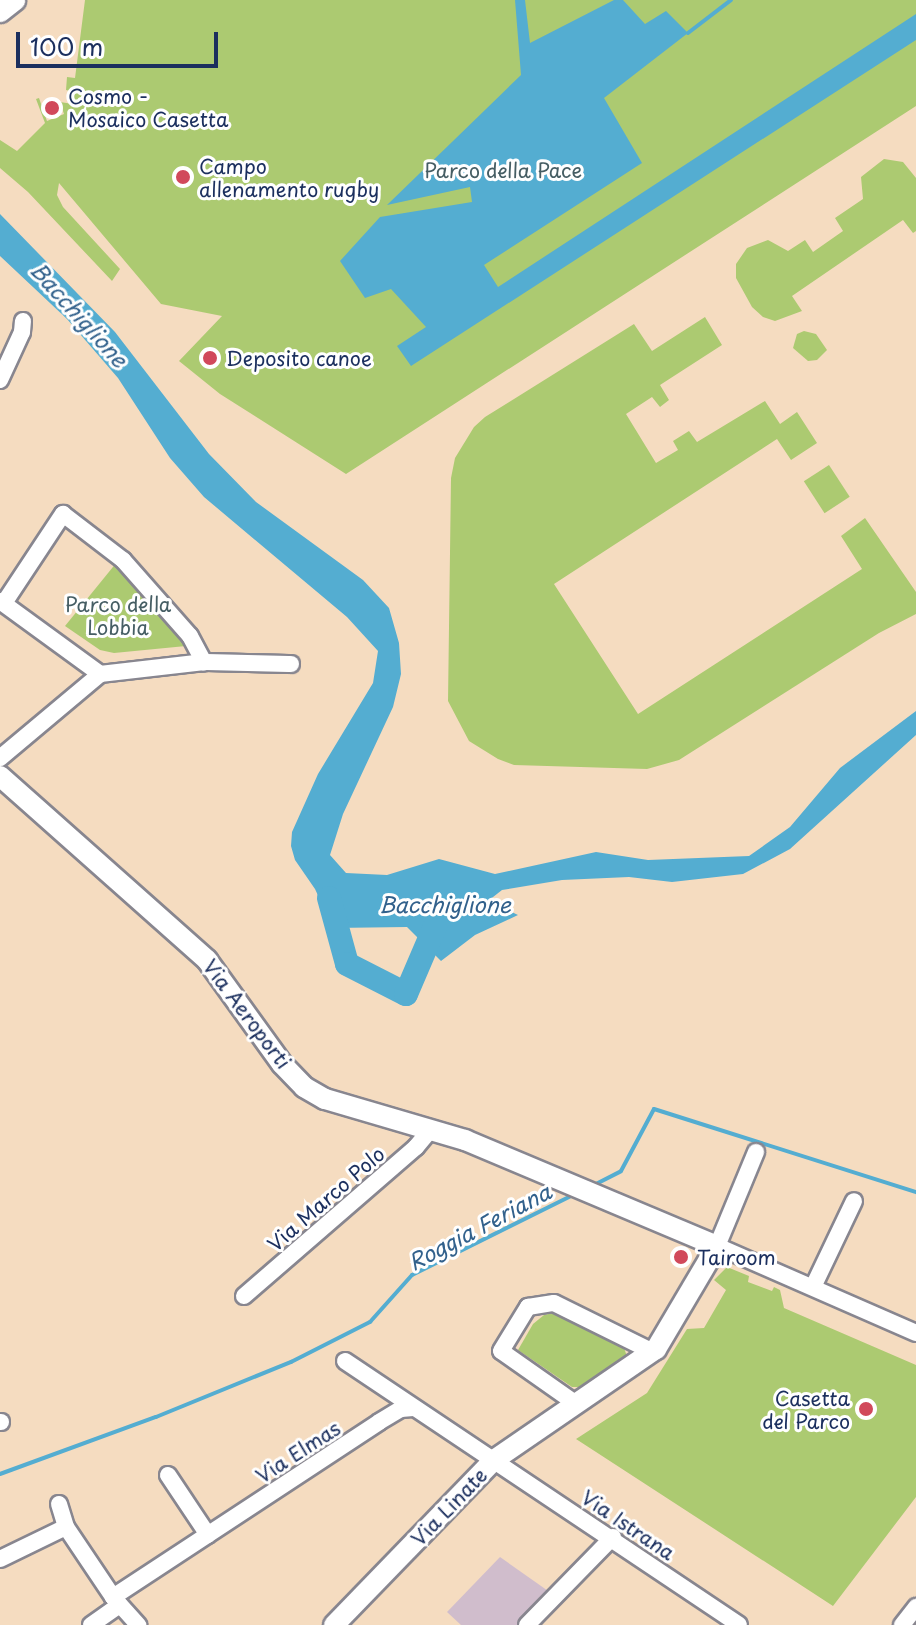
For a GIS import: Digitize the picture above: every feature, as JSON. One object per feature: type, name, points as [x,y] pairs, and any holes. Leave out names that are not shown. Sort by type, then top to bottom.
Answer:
[{"type":"main road","points":[[0,11],[14,0]]},
{"type":"street","points":[[0,380],[22,332],[23,321]]},
{"type":"street","points":[[100,674],[2,602],[63,514],[123,560],[190,636],[204,662]]},
{"type":"street","points":[[0,758],[100,674],[204,662],[291,664]]},
{"type":"street","name":"Via Aeroporti","points":[[0,776],[207,960],[282,1064],[304,1087],[325,1099],[465,1140],[916,1333]]},
{"type":"street","name":"Via Marco Polo","points":[[244,1296],[416,1147],[431,1129]]},
{"type":"street","points":[[717,1246],[756,1152]]},
{"type":"street","points":[[813,1287],[854,1201]]},
{"type":"street","name":"Via Linate","points":[[334,1625],[494,1460],[653,1352],[672,1326],[717,1246]]},
{"type":"street","points":[[575,1403],[501,1351],[528,1307],[554,1303],[653,1352]]},
{"type":"street","points":[[345,1361],[494,1460]]},
{"type":"street","name":"Via Elmas","points":[[91,1625],[116,1601],[208,1535],[379,1422],[401,1409],[413,1408]]},
{"type":"street","name":"Via Istrana","points":[[494,1460],[613,1537],[727,1622]]},
{"type":"street","points":[[168,1475],[208,1535]]},
{"type":"street","points":[[59,1504],[66,1527],[116,1601],[138,1625]]},
{"type":"street","points":[[0,1559],[66,1527]]},
{"type":"street","points":[[527,1625],[613,1537]]},
{"type":"street","points":[[902,1625],[916,1607]]},
{"type":"shaded area","points":[[500,1557],[551,1593],[519,1625],[461,1625],[447,1612]]},
{"type":"green space","name":"Parco della Pace","points":[[85,0],[916,0],[916,106],[346,474],[220,394],[179,361],[222,316],[161,304],[59,183],[57,195],[63,207],[120,269],[112,281],[28,192],[0,168],[0,140],[17,151],[45,123],[36,99],[39,98],[47,121],[64,114],[60,102],[73,104],[74,92],[66,90],[67,77],[75,78]]},
{"type":"green space","points":[[884,159],[903,162],[916,178],[916,231],[913,233],[903,220],[792,296],[802,311],[775,321],[763,317],[752,307],[736,278],[736,264],[747,248],[768,240],[788,251],[805,240],[813,252],[843,231],[835,218],[863,199],[861,177]]},
{"type":"green space","points":[[705,317],[722,345],[660,385],[669,400],[660,407],[652,397],[626,414],[656,463],[678,450],[673,441],[689,431],[697,442],[765,401],[780,424],[797,412],[817,443],[791,460],[777,439],[554,584],[638,714],[862,569],[841,536],[865,518],[916,592],[916,614],[879,633],[679,760],[647,769],[514,765],[498,759],[469,741],[448,701],[451,478],[455,458],[474,427],[485,417],[634,324],[652,351]]},
{"type":"green space","points":[[804,331],[816,334],[827,350],[817,360],[808,361],[793,348],[797,334]]},
{"type":"green space","points":[[829,465],[850,497],[825,513],[804,481]]},
{"type":"green space","name":"Parco della Lobbia","points":[[117,562],[188,641],[186,646],[114,653],[100,650],[65,626]]},
{"type":"green space","points":[[727,1267],[749,1276],[748,1282],[772,1291],[774,1287],[780,1290],[784,1308],[916,1365],[916,1497],[833,1606],[576,1439],[647,1393],[687,1329],[704,1328],[726,1290],[714,1280]]},
{"type":"green space","points":[[558,1312],[624,1348],[628,1359],[583,1387],[572,1387],[518,1350],[533,1324],[544,1315]]},
{"type":"water","points":[[515,0],[525,0],[530,43],[614,0],[623,0],[645,24],[666,11],[688,33],[604,98],[642,163],[484,265],[498,287],[916,14],[916,40],[411,366],[397,346],[426,327],[391,289],[365,298],[340,261],[380,217],[472,202],[470,187],[387,205],[521,75]]},
{"type":"water","name":"Bacchiglione","points":[[0,214],[115,332],[209,454],[256,502],[363,580],[389,608],[399,643],[401,674],[393,707],[343,814],[330,855],[346,873],[387,875],[439,859],[495,874],[596,852],[648,860],[749,856],[790,827],[840,768],[916,711],[916,735],[790,849],[743,874],[672,882],[629,877],[562,880],[502,890],[488,901],[518,915],[475,935],[441,961],[407,927],[333,928],[315,889],[295,860],[291,846],[292,832],[318,774],[373,683],[378,651],[347,617],[204,497],[170,458],[118,378],[67,319],[0,256]]},
{"type":"waterway","points":[[688,33],[731,0]]},
{"type":"waterway","points":[[329,898],[347,964],[406,994],[439,917]]},
{"type":"waterway","name":"Roggia Feriana","points":[[594,1185],[621,1171],[654,1109],[916,1192]]},
{"type":"waterway","name":"Roggia Feriana","points":[[0,1474],[156,1417],[291,1362],[370,1322],[412,1275],[575,1194]]},
{"type":"place","name":"Cosmo - Mosaico Casetta","points":[[52,108]]},
{"type":"place","name":"Campo allenamento rugby","points":[[183,177]]},
{"type":"place","name":"Deposito canoe","points":[[210,358]]},
{"type":"place","name":"Tairoom","points":[[681,1257]]},
{"type":"place","name":"Casetta del Parco","points":[[866,1409]]}]
